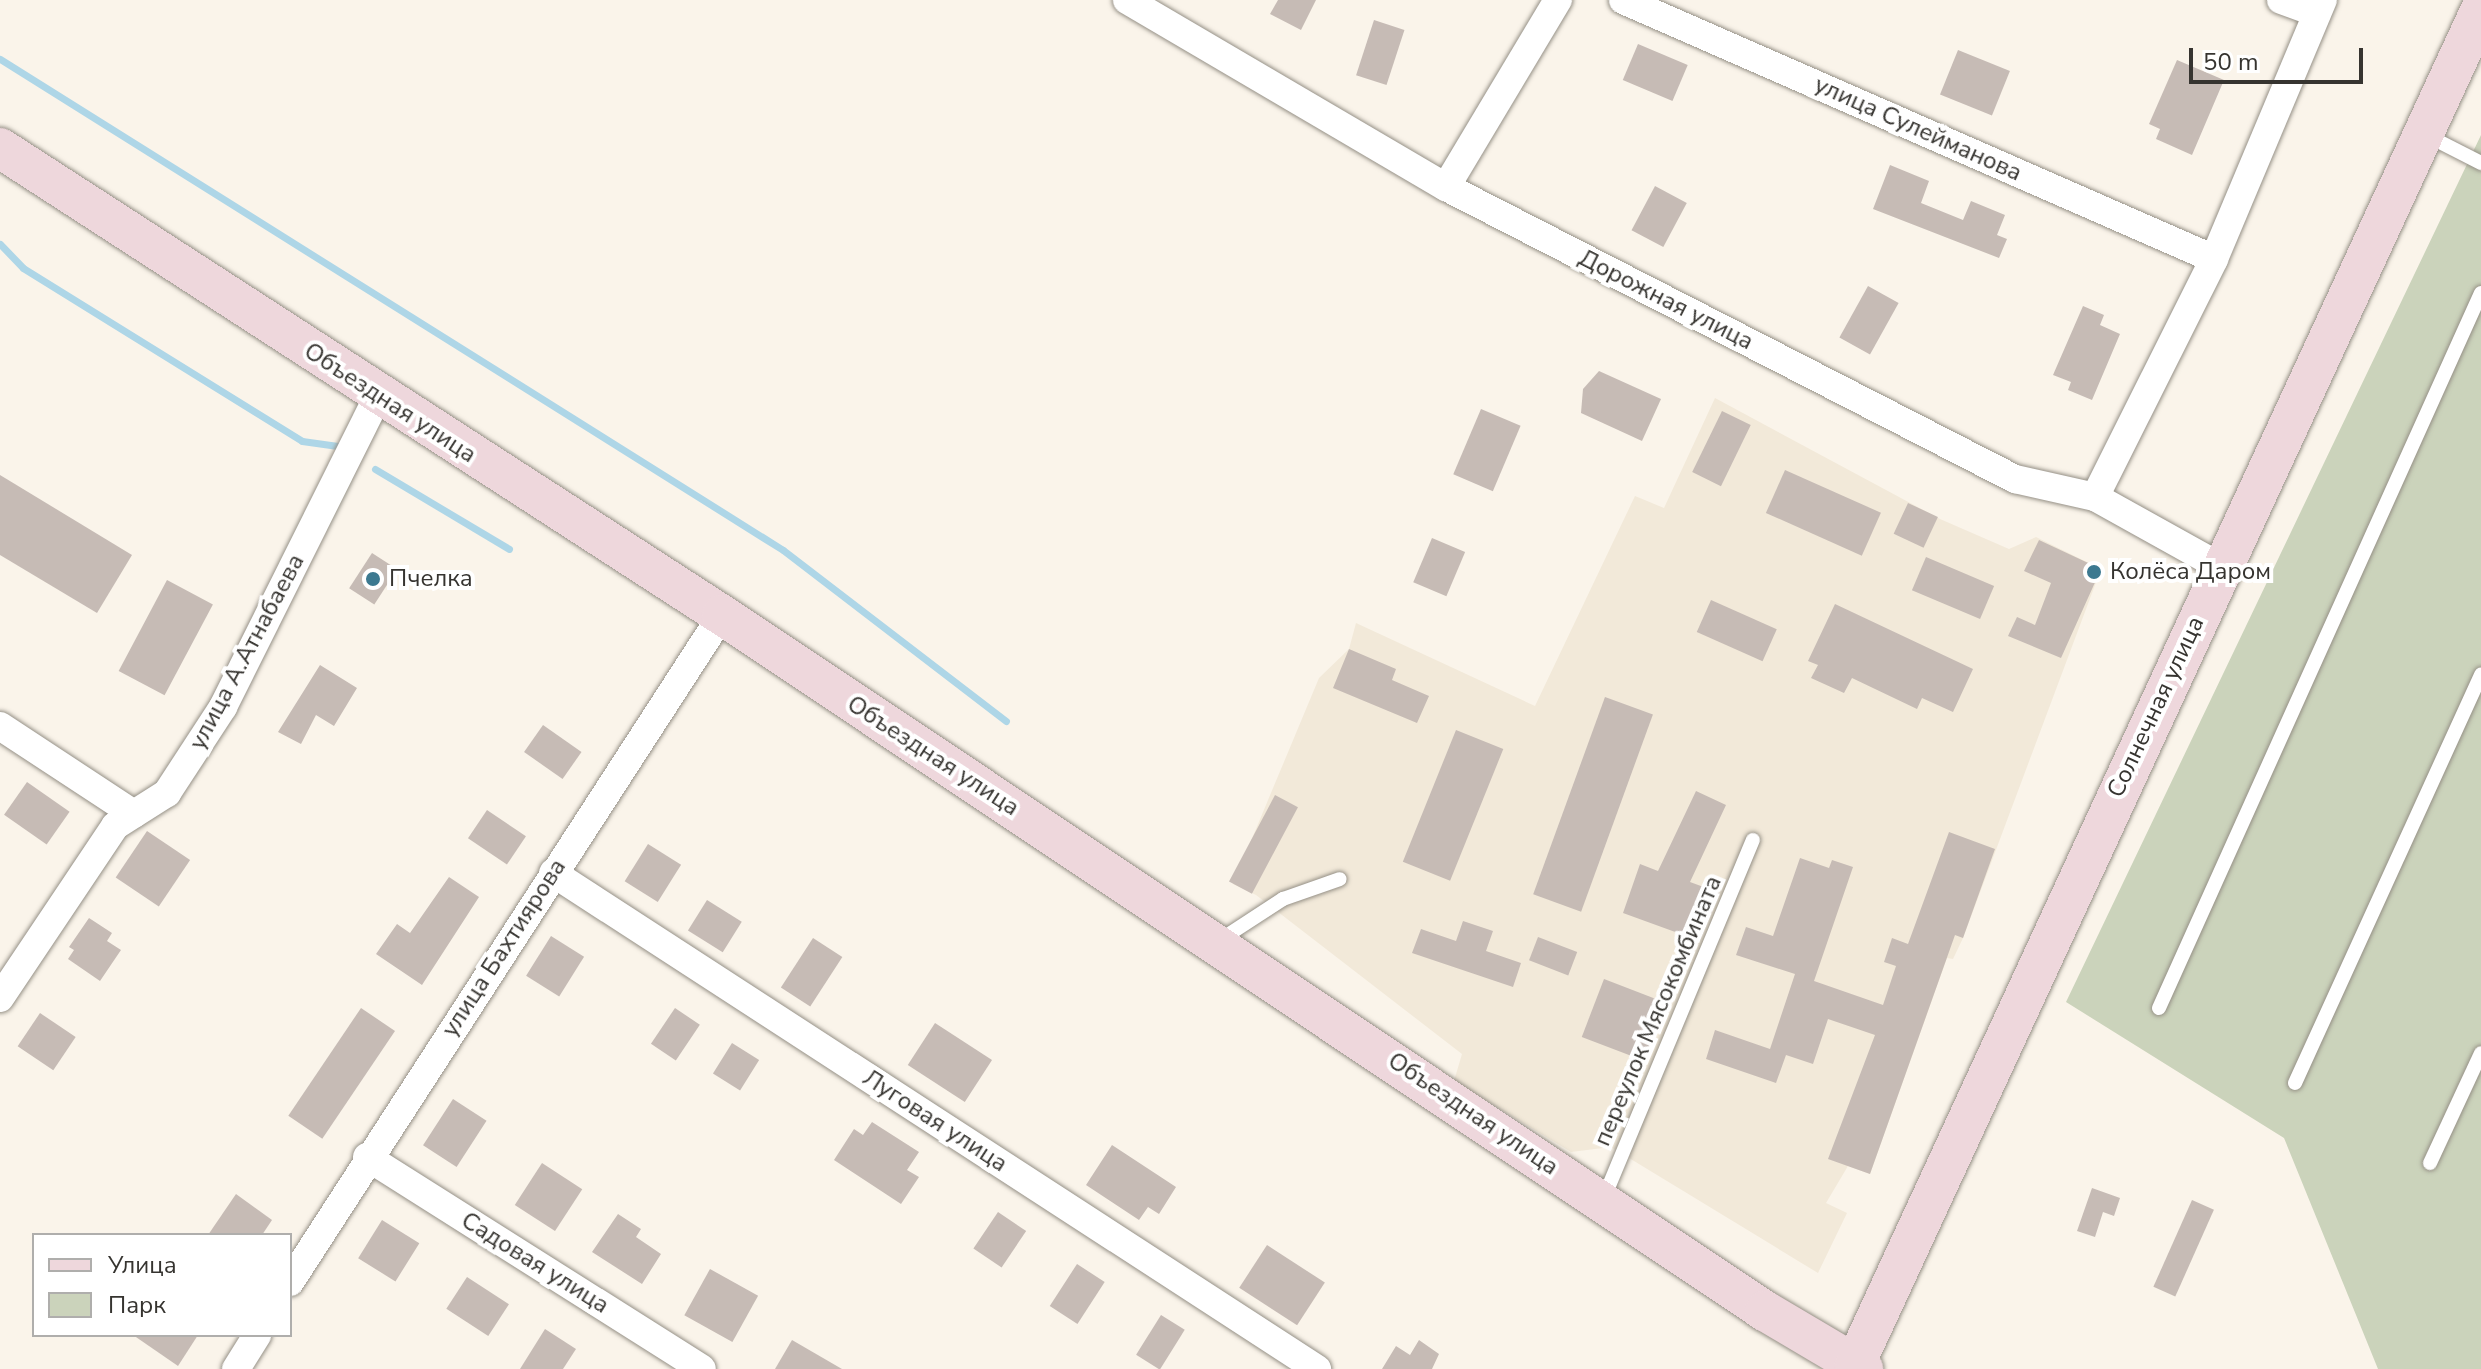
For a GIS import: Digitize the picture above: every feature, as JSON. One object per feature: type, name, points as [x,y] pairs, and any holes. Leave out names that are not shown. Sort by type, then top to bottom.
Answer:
[{"type":"main road","name":"Солнечная улица","points":[[1859,1366],[2221,567],[2426,135],[2481,9]]},
{"type":"main road","name":"Объездная улица","points":[[0,148],[378,396],[722,615],[1603,1200],[1765,1311],[1859,1366]]},
{"type":"street","name":"Дорожная улица","points":[[1127,0],[1446,187],[2015,479],[2095,497],[2221,567]]},
{"type":"street","points":[[1446,187],[1558,0]]},
{"type":"street","name":"улица Сулейманова","points":[[1623,0],[2214,259]]},
{"type":"street","points":[[2095,497],[2214,259],[2320,7],[2281,0]]},
{"type":"street","name":"улица А.Атнабаева","points":[[0,998],[115,826],[167,793],[223,707],[378,396]]},
{"type":"street","name":"улица Бахтиярова","points":[[292,1279],[367,1157],[722,615]]},
{"type":"street","points":[[0,726],[134,814]]},
{"type":"street","name":"Луговая улица","points":[[553,873],[1317,1369]]},
{"type":"street","name":"Садовая улица","points":[[367,1157],[702,1369]]},
{"type":"street","points":[[236,1369],[256,1337]]},
{"type":"lane","points":[[2426,135],[2481,163]]},
{"type":"lane","points":[[2159,1008],[2481,293]]},
{"type":"lane","points":[[2295,1083],[2481,674]]},
{"type":"lane","name":"переулок Мясокомбината","points":[[1603,1200],[1753,840]]},
{"type":"lane","points":[[1217,943],[1283,899],[1340,879]]},
{"type":"lane","points":[[2430,1163],[2481,1053]]},
{"type":"shaded area","points":[[1715,398],[1940,519],[2009,549],[2036,537],[2101,569],[1963,938],[1953,959],[1947,958],[1870,1174],[1848,1166],[1826,1203],[1847,1213],[1818,1273],[1611,1147],[1571,1152],[1454,1081],[1462,1054],[1256,895],[1233,884],[1319,678],[1349,649],[1356,623],[1535,706],[1635,496],[1664,508]]},
{"type":"green space","points":[[2481,135],[2481,1369],[2378,1369],[2284,1138],[2066,1002]]},
{"type":"building","points":[[1278,0],[1316,0],[1301,30],[1270,14]]},
{"type":"building","points":[[1374,20],[1404,30],[1387,85],[1356,75]]},
{"type":"building","points":[[1638,44],[1688,65],[1672,101],[1623,80]]},
{"type":"building","points":[[1958,50],[2010,71],[1992,115],[1940,95]]},
{"type":"building","points":[[2177,60],[2224,80],[2192,155],[2156,139],[2160,129],[2149,124]]},
{"type":"building","points":[[1890,165],[1929,181],[1921,203],[1963,220],[1971,201],[2005,215],[1997,235],[2007,239],[1999,258],[1873,209]]},
{"type":"building","points":[[1655,186],[1687,203],[1663,247],[1632,230]]},
{"type":"building","points":[[1868,286],[1899,303],[1870,355],[1839,338]]},
{"type":"building","points":[[2083,306],[2104,315],[2100,325],[2120,334],[2092,400],[2068,390],[2071,382],[2053,375]]},
{"type":"building","points":[[1599,371],[1661,399],[1642,441],[1581,413],[1583,389]]},
{"type":"building","points":[[1481,409],[1521,426],[1493,491],[1453,474]]},
{"type":"building","points":[[1722,411],[1751,425],[1721,486],[1692,472]]},
{"type":"building","points":[[1785,470],[1881,513],[1862,556],[1766,513]]},
{"type":"building","points":[[0,475],[132,555],[97,613],[0,555]]},
{"type":"building","points":[[1908,503],[1938,517],[1924,548],[1894,534]]},
{"type":"building","points":[[1432,538],[1465,552],[1446,596],[1413,582]]},
{"type":"building","points":[[2039,540],[2101,569],[2061,658],[2008,636],[2017,617],[2035,625],[2051,583],[2024,571]]},
{"type":"building","name":"Пчелка","points":[[372,553],[397,569],[374,605],[349,588]]},
{"type":"building","points":[[1926,557],[1994,586],[1980,619],[1912,590]]},
{"type":"building","points":[[167,580],[213,604],[165,695],[119,671]]},
{"type":"building","points":[[1711,600],[1777,629],[1763,661],[1697,632]]},
{"type":"building","points":[[1835,604],[1973,669],[1953,712],[1922,698],[1917,709],[1852,678],[1844,693],[1811,678],[1818,665],[1808,661]]},
{"type":"building","points":[[1349,649],[1396,669],[1392,680],[1429,696],[1417,723],[1333,688]]},
{"type":"building","points":[[320,665],[357,688],[334,726],[316,715],[301,744],[278,732]]},
{"type":"building","points":[[1605,697],[1653,714],[1581,912],[1533,894]]},
{"type":"building","points":[[543,725],[582,752],[563,779],[524,752]]},
{"type":"building","points":[[1456,730],[1503,749],[1450,881],[1403,862]]},
{"type":"building","points":[[27,782],[70,812],[47,845],[4,815]]},
{"type":"building","points":[[1696,791],[1726,805],[1690,882],[1720,893],[1700,941],[1623,913],[1640,864],[1658,871]]},
{"type":"building","points":[[1275,795],[1298,807],[1252,894],[1229,882]]},
{"type":"building","points":[[487,810],[526,836],[507,864],[468,838]]},
{"type":"building","points":[[147,831],[190,860],[159,907],[116,877]]},
{"type":"building","points":[[1949,832],[1995,849],[1963,938],[1955,935],[1870,1174],[1828,1159],[1875,1035],[1828,1019],[1813,1064],[1786,1055],[1776,1083],[1706,1059],[1715,1030],[1770,1049],[1795,974],[1736,955],[1746,927],[1773,936],[1800,858],[1829,868],[1832,860],[1853,867],[1814,981],[1883,1005],[1896,966],[1884,962],[1892,938],[1908,944]]},
{"type":"building","points":[[648,844],[681,865],[658,902],[625,881]]},
{"type":"building","points":[[449,877],[479,897],[422,985],[376,954],[397,924],[410,933]]},
{"type":"building","points":[[707,900],[742,922],[723,952],[688,931]]},
{"type":"building","points":[[89,918],[112,933],[107,941],[121,950],[100,981],[68,959],[74,950],[69,947]]},
{"type":"building","points":[[1463,921],[1493,931],[1486,951],[1521,963],[1513,987],[1412,953],[1421,929],[1456,941]]},
{"type":"building","points":[[551,936],[584,957],[559,997],[526,976]]},
{"type":"building","points":[[1538,937],[1577,952],[1568,975],[1529,960]]},
{"type":"building","points":[[813,938],[842,957],[810,1007],[781,987]]},
{"type":"building","points":[[1604,979],[1666,1003],[1643,1061],[1582,1037]]},
{"type":"building","points":[[361,1008],[395,1031],[322,1139],[288,1116]]},
{"type":"building","points":[[675,1008],[700,1025],[676,1060],[651,1044]]},
{"type":"building","points":[[40,1013],[76,1037],[53,1070],[18,1046]]},
{"type":"building","points":[[935,1023],[992,1060],[965,1102],[908,1065]]},
{"type":"building","points":[[732,1043],[759,1060],[740,1090],[713,1074]]},
{"type":"building","points":[[453,1099],[487,1121],[457,1167],[423,1145]]},
{"type":"building","points":[[872,1122],[919,1152],[907,1170],[919,1177],[901,1204],[834,1160],[854,1129],[863,1135]]},
{"type":"building","points":[[1112,1145],[1176,1187],[1159,1214],[1148,1207],[1139,1220],[1086,1185]]},
{"type":"building","points":[[542,1163],[582,1189],[555,1231],[515,1205]]},
{"type":"building","points":[[2092,1188],[2120,1198],[2114,1216],[2103,1212],[2095,1237],[2077,1231]]},
{"type":"building","points":[[236,1194],[272,1220],[263,1233],[209,1233]]},
{"type":"building","points":[[2192,1200],[2214,1210],[2175,1297],[2153,1287]]},
{"type":"building","points":[[998,1212],[1026,1231],[1002,1267],[973,1248]]},
{"type":"building","points":[[618,1214],[641,1229],[636,1237],[661,1254],[642,1284],[592,1252]]},
{"type":"building","points":[[382,1220],[419,1243],[395,1281],[358,1258]]},
{"type":"building","points":[[1267,1245],[1325,1283],[1297,1325],[1239,1288]]},
{"type":"building","points":[[1077,1264],[1105,1282],[1077,1324],[1050,1306]]},
{"type":"building","points":[[710,1269],[758,1296],[732,1342],[684,1315]]},
{"type":"building","points":[[467,1277],[509,1304],[488,1336],[446,1309]]},
{"type":"building","points":[[1161,1315],[1185,1330],[1160,1369],[1136,1355]]},
{"type":"building","points":[[545,1329],[576,1349],[563,1369],[520,1369]]},
{"type":"building","points":[[136,1337],[197,1337],[178,1366]]},
{"type":"building","points":[[792,1340],[842,1369],[775,1369]]},
{"type":"building","points":[[1419,1340],[1439,1354],[1432,1369],[1382,1369],[1396,1346],[1410,1355]]},
{"type":"waterway","points":[[0,59],[783,550],[1006,721]]},
{"type":"waterway","points":[[0,244],[23,268],[302,441],[338,446]]},
{"type":"waterway","points":[[375,469],[509,549]]},
{"type":"place","name":"Колёса Даром","points":[[2094,572]]},
{"type":"place","name":"Пчелка","points":[[373,579]]}]
